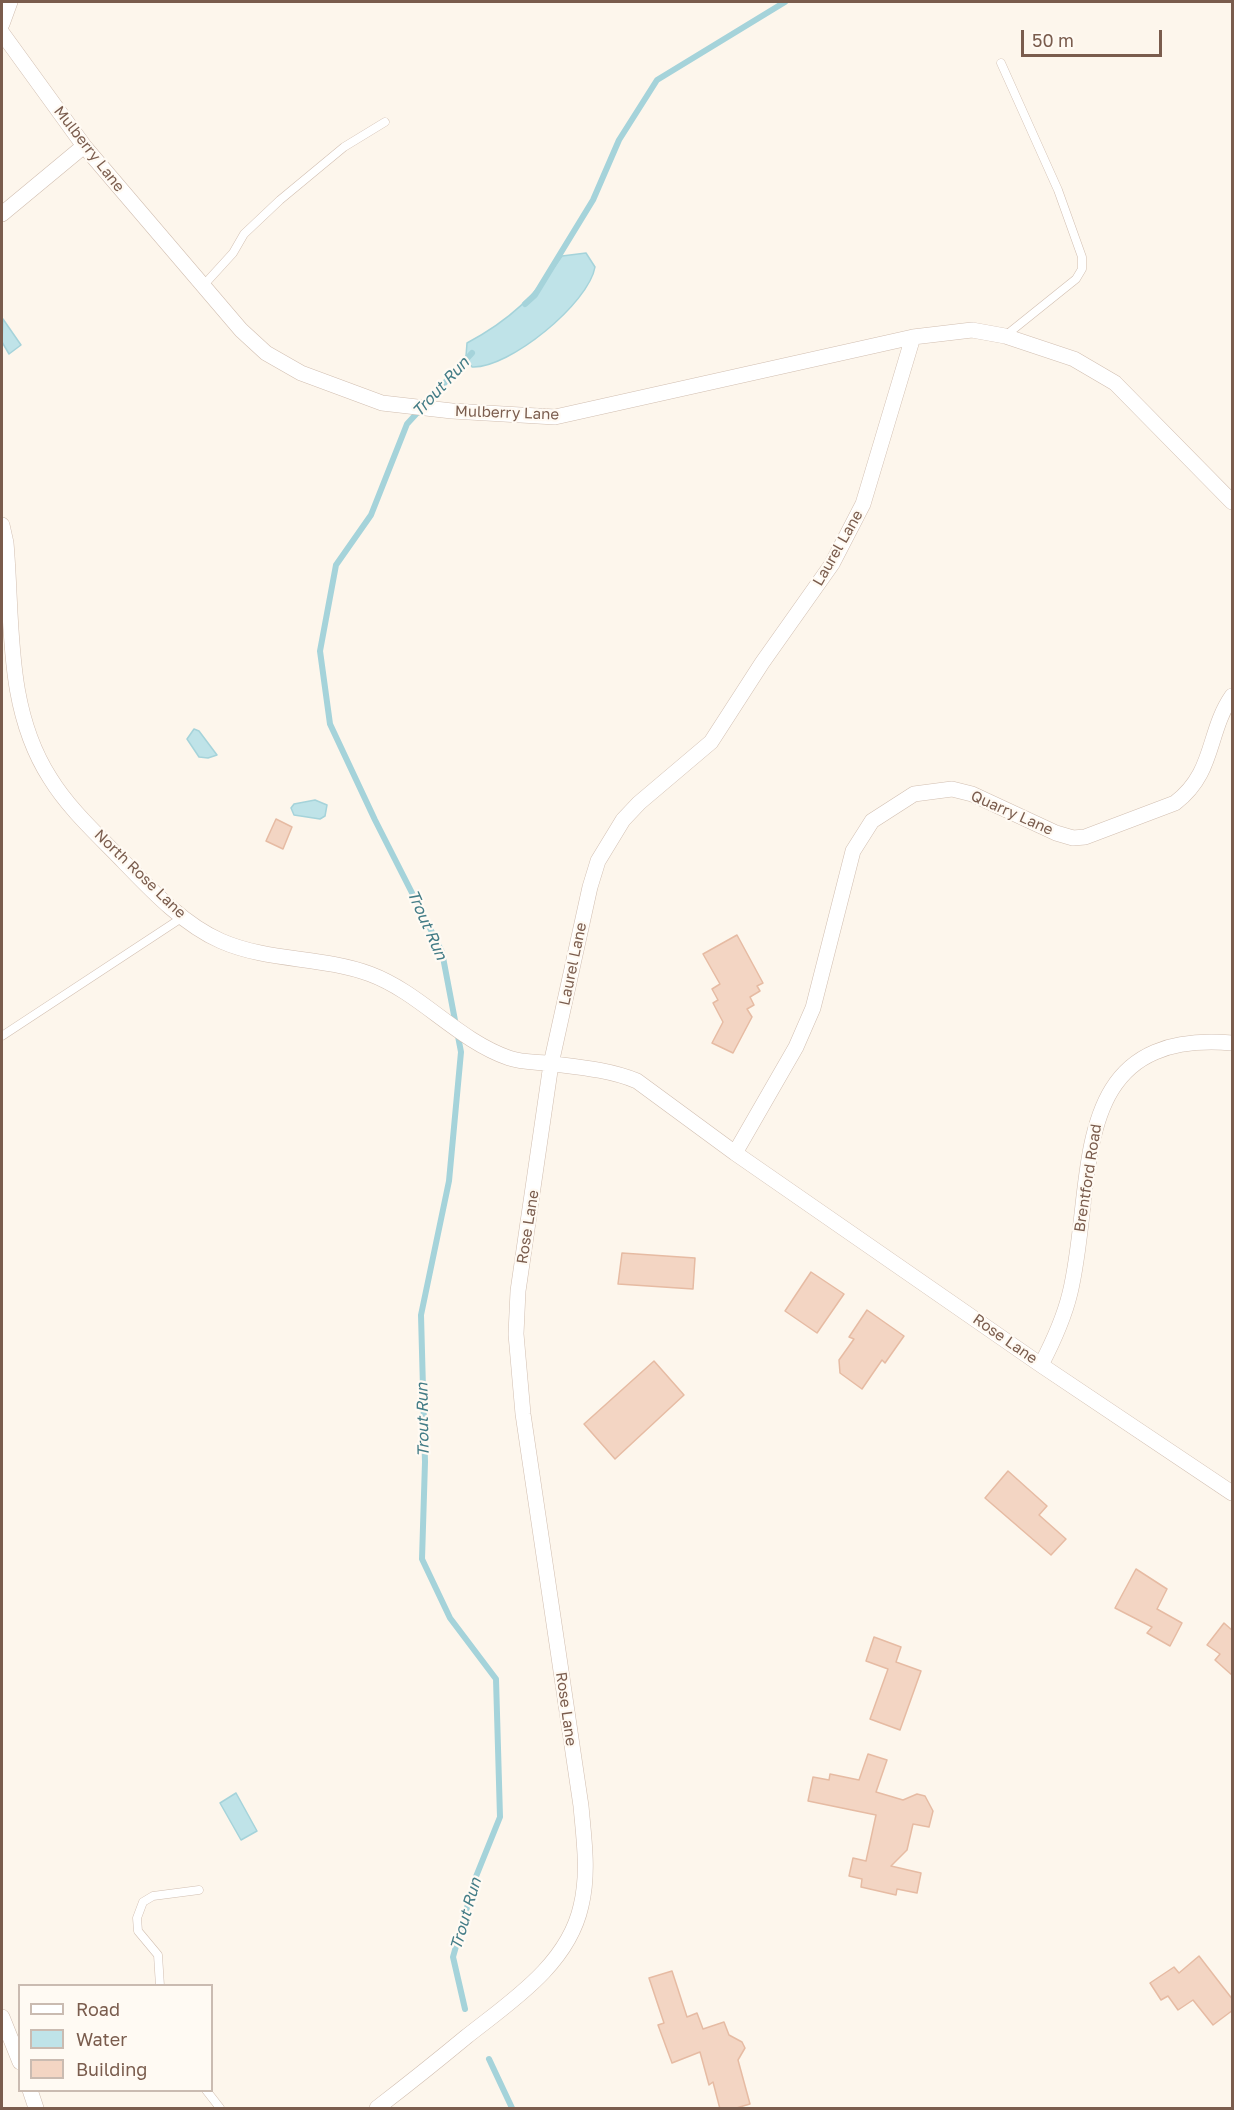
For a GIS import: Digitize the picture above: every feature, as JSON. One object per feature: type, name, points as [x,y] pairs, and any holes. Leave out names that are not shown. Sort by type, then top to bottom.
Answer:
[{"type":"street","points":[[2,24],[10,2]]},
{"type":"street","name":"Mulberry Lane","points":[[2,33],[84,146],[241,330],[266,353],[301,373],[382,403],[433,409],[555,417],[913,337]]},
{"type":"street","points":[[2,214],[84,146]]},
{"type":"street","points":[[913,337],[972,330],[1005,336],[1055,351],[1115,382],[1232,500]]},
{"type":"street","name":"Laurel Lane","points":[[551,1064],[598,861],[623,820],[639,803],[711,742],[727,722],[762,663],[832,564],[863,504],[913,337]]},
{"type":"street","name":"North Rose Lane","points":[[2,525],[6,543],[16,693],[25,729],[35,753],[56,786],[98,835],[183,917],[218,940],[255,954],[333,963],[371,974],[394,985],[464,1035],[511,1059],[551,1064]]},
{"type":"street","name":"Quarry Lane","points":[[735,1152],[796,1047],[813,1008],[853,851],[872,821],[914,794],[952,789],[972,794],[1056,833],[1073,838],[1096,835],[1175,803],[1186,795],[1210,755],[1219,718],[1233,696]]},
{"type":"street","name":"Brentford Road","points":[[1041,1365],[1051,1345],[1070,1293],[1093,1133],[1109,1092],[1133,1064],[1169,1046],[1209,1041],[1233,1042]]},
{"type":"street","name":"Rose Lane","points":[[377,2109],[519,1996],[549,1967],[569,1938],[581,1908],[586,1871],[581,1806],[523,1414],[516,1334],[518,1291],[551,1064],[618,1073],[637,1080],[735,1152],[1041,1365],[1233,1493]]},
{"type":"street","points":[[2,2018],[18,2057]]},
{"type":"street","points":[[30,2092],[36,2109]]},
{"type":"lane","points":[[1001,63],[1058,190],[1082,257],[1082,269],[1076,279],[1005,336]]},
{"type":"lane","points":[[202,287],[233,254],[244,234],[280,200],[344,147],[385,122]]},
{"type":"lane","points":[[2,1036],[183,917]]},
{"type":"lane","points":[[160,1984],[158,1955],[138,1931],[137,1918],[143,1902],[153,1896],[199,1890]]},
{"type":"lane","points":[[207,2092],[220,2109]]},
{"type":"water","points":[[586,253],[595,267],[590,282],[563,315],[526,346],[488,365],[472,367],[466,356],[467,343],[509,316],[520,306],[542,283],[562,256]]},
{"type":"water","points":[[3,319],[21,345],[9,354],[2,342]]},
{"type":"water","points":[[194,729],[199,731],[217,755],[208,758],[199,757],[187,739]]},
{"type":"water","points":[[315,800],[327,805],[325,816],[320,819],[294,815],[291,808],[294,804]]},
{"type":"water","points":[[236,1793],[257,1831],[241,1840],[220,1803]]},
{"type":"building","points":[[276,819],[292,827],[283,849],[266,841]]},
{"type":"building","points":[[737,935],[763,983],[757,986],[760,991],[750,997],[754,1005],[747,1009],[752,1017],[733,1053],[712,1043],[723,1022],[713,1003],[718,1000],[712,989],[720,984],[703,954]]},
{"type":"building","points":[[622,1253],[695,1258],[693,1289],[618,1284]]},
{"type":"building","points":[[811,1272],[844,1294],[817,1333],[785,1311]]},
{"type":"building","points":[[867,1310],[904,1336],[885,1363],[882,1360],[862,1389],[840,1373],[839,1360],[854,1339],[849,1337]]},
{"type":"building","points":[[654,1361],[684,1395],[615,1459],[584,1424]]},
{"type":"building","points":[[1008,1471],[1047,1506],[1039,1515],[1066,1539],[1051,1555],[985,1498]]},
{"type":"building","points":[[1136,1569],[1167,1589],[1157,1609],[1182,1623],[1170,1646],[1147,1633],[1152,1627],[1115,1608]]},
{"type":"building","points":[[1224,1623],[1233,1631],[1233,1676],[1215,1660],[1220,1654],[1207,1645]]},
{"type":"building","points":[[874,1637],[901,1647],[896,1662],[921,1671],[900,1730],[870,1719],[888,1669],[866,1661]]},
{"type":"building","points":[[868,1754],[887,1760],[876,1792],[903,1800],[917,1794],[925,1796],[933,1811],[929,1827],[913,1824],[907,1850],[891,1866],[921,1873],[917,1893],[897,1889],[896,1895],[861,1887],[862,1879],[849,1876],[853,1858],[866,1861],[876,1815],[808,1801],[813,1777],[829,1780],[830,1774],[859,1780]]},
{"type":"building","points":[[1199,1956],[1233,2000],[1233,2010],[1213,2025],[1193,2000],[1178,2010],[1168,1996],[1161,2000],[1150,1983],[1174,1967],[1179,1973]]},
{"type":"building","points":[[672,1971],[687,2017],[697,2013],[703,2029],[724,2022],[729,2035],[742,2042],[745,2048],[738,2060],[750,2104],[733,2109],[720,2109],[713,2082],[709,2085],[700,2052],[672,2063],[658,2025],[664,2023],[649,1978]]},
{"type":"waterway","name":"Trout Run","points":[[525,304],[535,295],[593,200],[619,140],[657,80],[785,2]]},
{"type":"waterway","name":"Trout Run","points":[[465,2009],[453,1957],[475,1879],[500,1817],[496,1679],[450,1618],[422,1559],[425,1462],[421,1315],[449,1181],[461,1052],[442,952],[375,820],[330,724],[320,651],[336,565],[371,515],[407,424],[472,353]]},
{"type":"waterway","name":"Trout Run","points":[[489,2059],[512,2108]]}]
